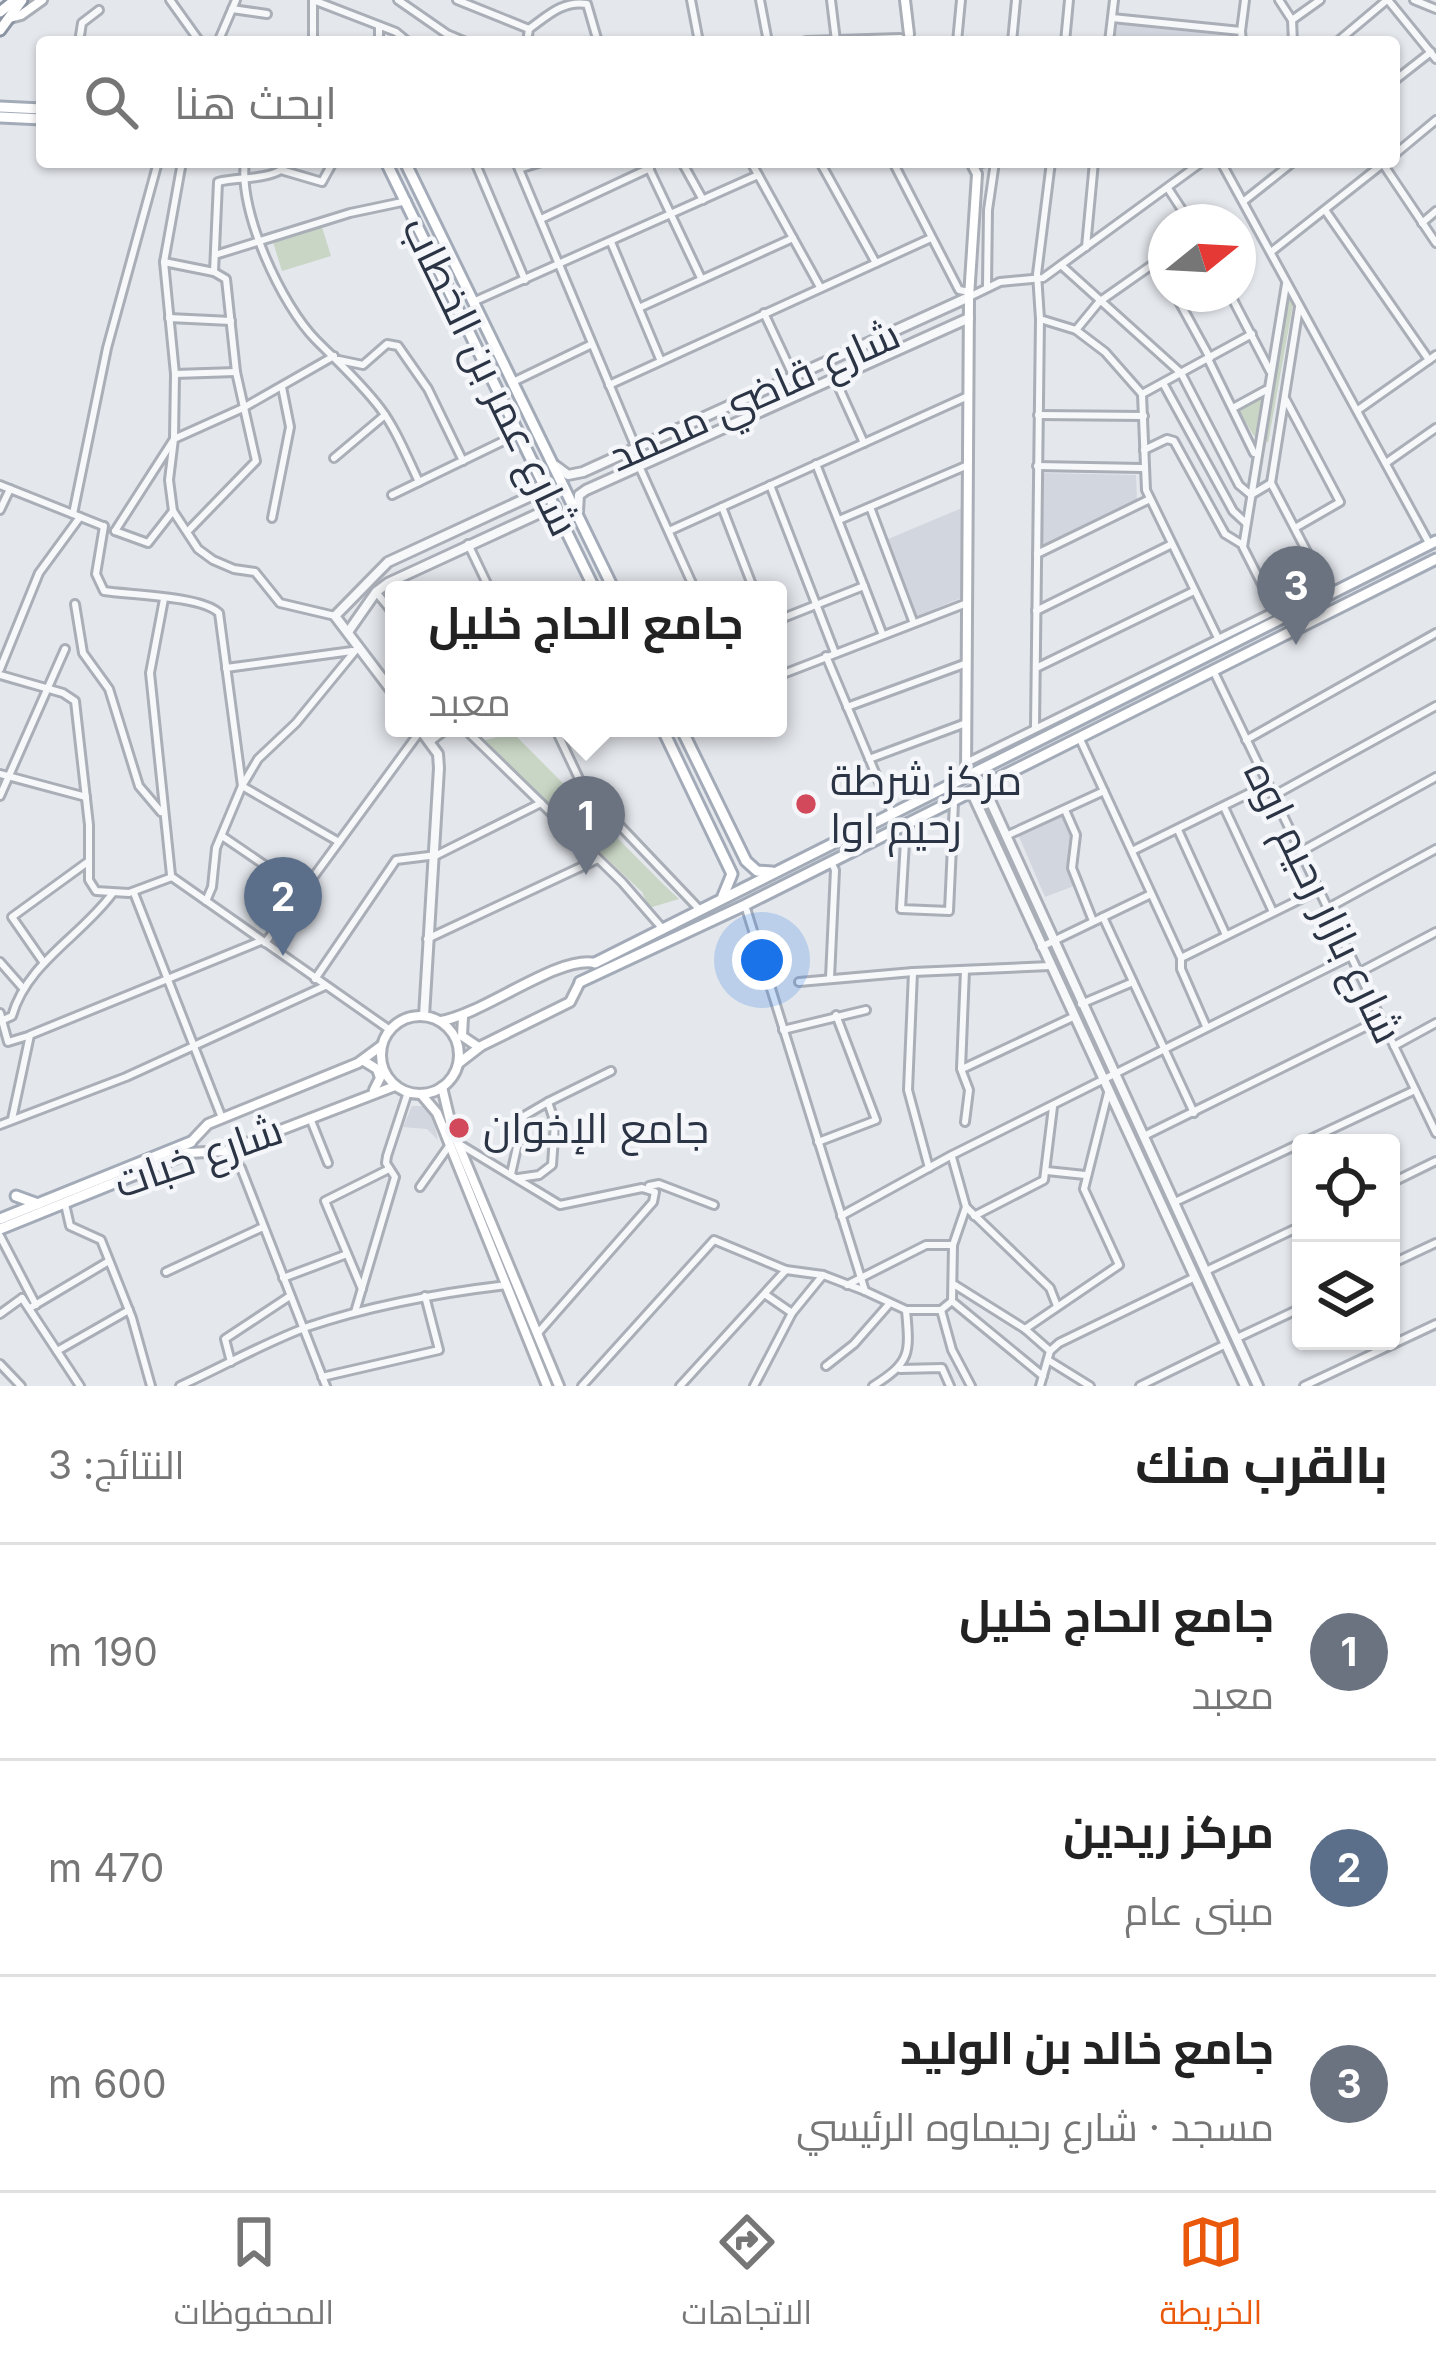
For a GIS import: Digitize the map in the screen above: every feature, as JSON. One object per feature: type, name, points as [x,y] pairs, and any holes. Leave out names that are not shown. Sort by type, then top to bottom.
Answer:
[{"type":"main road","points":[[0,30],[4,15],[19,0]]},
{"type":"main road","points":[[4,15],[21,15],[42,0]]},
{"type":"main road","points":[[905,0],[905,36]]},
{"type":"main road","points":[[1,112],[36,109]]},
{"type":"main road","points":[[1,112],[36,118]]},
{"type":"main road","name":"شارع عمر بن الخطاب","points":[[389,168],[592,581]]},
{"type":"main road","name":"شارع عمر بن الخطاب","points":[[408,168],[610,581]]},
{"type":"main road","points":[[966,776],[969,295],[981,168]]},
{"type":"main road","points":[[444,277],[458,270]]},
{"type":"main road","points":[[477,345],[491,338]]},
{"type":"main road","points":[[438,1104],[397,1085],[382,1066],[382,1045],[390,1030],[409,1017],[440,1021],[463,1015],[575,962],[595,963],[1277,615],[1433,542]]},
{"type":"main road","points":[[552,1383],[507,1285],[438,1104],[442,1087],[458,1064],[479,1047],[570,1002],[580,982],[971,791],[985,790],[1079,737],[1436,559]]},
{"type":"main road","points":[[666,737],[733,874],[746,875],[749,865]]},
{"type":"main road","points":[[686,737],[749,865],[763,873],[777,871]]},
{"type":"main road","points":[[693,791],[708,782]]},
{"type":"main road","points":[[887,815],[879,827],[890,832]]},
{"type":"main road","points":[[862,828],[872,829],[869,842]]},
{"type":"main road","points":[[717,902],[733,874]]},
{"type":"main road","points":[[463,1015],[462,1036],[479,1047]]},
{"type":"main road","points":[[440,1021],[458,1045],[458,1064]]},
{"type":"main road","name":"شارع خبات","points":[[0,1232],[189,1148],[199,1130],[363,1061],[382,1045]]},
{"type":"main road","points":[[363,1061],[380,1078],[373,1091]]},
{"type":"main road","name":"شارع خبات","points":[[0,1219],[189,1148],[226,1151],[397,1085]]},
{"type":"main road","points":[[421,1094],[442,1087]]},
{"type":"main road","points":[[454,1144],[538,1333],[552,1383]]},
{"type":"main road","points":[[12,1214],[8,1197],[38,1204]]},
{"type":"street","points":[[170,0],[196,36]]},
{"type":"street","points":[[313,36],[313,0],[397,36]]},
{"type":"street","points":[[398,0],[451,36]]},
{"type":"street","points":[[457,0],[529,29]]},
{"type":"street","points":[[691,0],[698,36]]},
{"type":"street","points":[[760,0],[767,36]]},
{"type":"street","points":[[831,0],[836,36]]},
{"type":"street","points":[[958,36],[961,0]]},
{"type":"street","points":[[1013,36],[1016,0]]},
{"type":"street","points":[[1066,36],[1069,0]]},
{"type":"street","points":[[1109,36],[1114,0]]},
{"type":"street","points":[[1241,36],[1245,0]]},
{"type":"street","points":[[1279,0],[1292,20],[1293,36]]},
{"type":"street","points":[[1292,20],[1320,0]]},
{"type":"street","points":[[1343,36],[1377,3],[1387,0],[1433,56],[1400,77]]},
{"type":"street","points":[[1397,9],[1404,0]]},
{"type":"street","points":[[1414,0],[1436,8]]},
{"type":"street","points":[[528,36],[529,29],[557,8],[576,2],[587,4],[596,36]]},
{"type":"street","points":[[221,36],[234,4],[267,14]]},
{"type":"street","points":[[80,36],[82,23],[99,10]]},
{"type":"street","points":[[1112,18],[1241,31]]},
{"type":"street","points":[[379,26],[379,36]]},
{"type":"street","points":[[1400,150],[1436,120]]},
{"type":"street","points":[[156,168],[106,348],[76,516],[39,573],[0,672],[75,701],[90,886],[112,894],[172,877]]},
{"type":"street","points":[[181,168],[164,262],[176,374],[169,480],[173,511],[198,549],[223,565],[255,572],[280,603],[335,616],[385,683]]},
{"type":"street","points":[[245,168],[260,243],[291,307],[386,416],[419,482]]},
{"type":"street","points":[[214,272],[218,182],[270,176],[281,170],[322,182],[330,168]]},
{"type":"street","points":[[478,168],[525,280]]},
{"type":"street","points":[[519,168],[636,448]]},
{"type":"street","points":[[541,219],[642,168]]},
{"type":"street","points":[[650,168],[702,279]]},
{"type":"street","points":[[685,168],[704,200]]},
{"type":"street","points":[[754,168],[820,287]]},
{"type":"street","points":[[823,168],[875,262]]},
{"type":"street","points":[[896,168],[959,290],[969,295],[987,286],[1037,281],[1195,168]]},
{"type":"street","points":[[982,168],[988,210],[987,286]]},
{"type":"street","points":[[1035,728],[1037,281],[1050,168]]},
{"type":"street","points":[[1086,248],[1093,168]]},
{"type":"street","points":[[1225,168],[1433,542]]},
{"type":"street","points":[[1244,201],[1285,168]]},
{"type":"street","points":[[1271,252],[1378,168]]},
{"type":"street","points":[[1387,168],[1436,243]]},
{"type":"street","points":[[473,302],[758,175]]},
{"type":"street","points":[[1169,189],[1179,204]]},
{"type":"street","points":[[215,255],[350,213],[407,201]]},
{"type":"street","points":[[1325,210],[1432,357],[1358,410]]},
{"type":"street","points":[[1422,223],[1436,212]]},
{"type":"street","points":[[641,307],[793,238]]},
{"type":"street","points":[[609,385],[931,238]]},
{"type":"street","points":[[611,242],[660,359]]},
{"type":"street","points":[[164,262],[226,279],[236,372],[256,461],[189,530]]},
{"type":"street","points":[[1061,265],[1181,374],[1239,485],[1251,495]]},
{"type":"street","points":[[1076,330],[1099,302],[1148,267]]},
{"type":"street","points":[[966,763],[1218,638],[1277,615],[1244,545],[1286,280]]},
{"type":"street","name":"شارع قاضي محمد","points":[[547,452],[560,470],[573,475],[969,295]]},
{"type":"street","points":[[1300,304],[1271,483],[1329,594]]},
{"type":"street","points":[[1185,312],[1257,452]]},
{"type":"street","points":[[1240,312],[1270,371]]},
{"type":"street","points":[[764,313],[794,377]]},
{"type":"street","points":[[169,318],[231,321]]},
{"type":"street","name":"شارع قاضي محمد","points":[[582,524],[579,495],[969,319]]},
{"type":"street","points":[[1040,319],[1076,330],[1105,352],[1142,394],[1143,468],[1150,500],[1218,638]]},
{"type":"street","points":[[1142,394],[1252,334]]},
{"type":"street","points":[[317,341],[324,362]]},
{"type":"street","points":[[352,375],[387,344],[398,346],[428,389],[463,461]]},
{"type":"street","points":[[513,382],[592,344]]},
{"type":"street","points":[[115,531],[174,439],[243,408],[324,362],[337,358],[363,364]]},
{"type":"street","points":[[176,374],[236,372]]},
{"type":"street","points":[[835,379],[865,443]]},
{"type":"street","points":[[1163,383],[1233,511],[1246,524]]},
{"type":"street","points":[[272,518],[290,427],[282,387]]},
{"type":"street","points":[[1232,408],[1266,390]]},
{"type":"street","points":[[755,394],[764,410]]},
{"type":"street","points":[[670,531],[968,396]]},
{"type":"street","points":[[1285,397],[1340,502],[1294,528]]},
{"type":"street","points":[[1038,415],[1144,416]]},
{"type":"street","points":[[334,458],[386,416]]},
{"type":"street","points":[[1386,463],[1436,428]]},
{"type":"street","points":[[392,495],[520,434]]},
{"type":"street","points":[[1144,450],[1167,439],[1174,441],[1225,534],[1244,545]]},
{"type":"street","points":[[1257,452],[1276,451]]},
{"type":"street","points":[[817,464],[882,634]]},
{"type":"street","points":[[839,520],[968,464]]},
{"type":"street","points":[[639,466],[691,581]]},
{"type":"street","points":[[1037,466],[1143,468]]},
{"type":"street","points":[[1251,495],[1271,483]]},
{"type":"street","points":[[0,485],[148,543],[173,511]]},
{"type":"street","points":[[770,485],[817,605],[847,707],[887,815]]},
{"type":"street","points":[[0,510],[10,489]]},
{"type":"street","points":[[335,616],[388,562],[546,489]]},
{"type":"street","points":[[1036,554],[1150,500]]},
{"type":"street","points":[[397,581],[555,506]]},
{"type":"street","points":[[722,507],[751,581]]},
{"type":"street","points":[[870,507],[914,622]]},
{"type":"street","points":[[104,526],[96,574],[104,591],[211,604],[219,613],[242,786]]},
{"type":"street","points":[[468,544],[486,581]]},
{"type":"street","points":[[1036,611],[1172,544]]},
{"type":"street","points":[[787,617],[864,586]]},
{"type":"street","points":[[348,632],[376,592],[385,587]]},
{"type":"street","points":[[1036,668],[1195,590]]},
{"type":"street","points":[[376,592],[385,603]]},
{"type":"street","points":[[164,599],[150,673],[172,877],[390,1030]]},
{"type":"street","points":[[787,672],[967,603]]},
{"type":"street","points":[[75,604],[83,653],[109,689],[140,786],[164,814]]},
{"type":"street","points":[[1246,740],[1436,633]]},
{"type":"street","points":[[0,796],[4,775],[50,690],[65,649]]},
{"type":"street","points":[[226,668],[358,651]]},
{"type":"street","points":[[206,902],[216,848],[257,759],[296,723],[358,651]]},
{"type":"street","points":[[847,707],[967,663]]},
{"type":"street","name":"شارع بازار رحيم اوه","points":[[1213,670],[1436,1133]]},
{"type":"street","points":[[1274,796],[1436,706]]},
{"type":"street","points":[[869,759],[967,723]]},
{"type":"street","points":[[112,894],[22,987],[11,1016],[2,1017],[8,1042],[263,942],[414,737]]},
{"type":"street","points":[[424,1016],[440,768],[427,737]]},
{"type":"street","points":[[431,741],[436,737]]},
{"type":"street","points":[[476,737],[662,928]]},
{"type":"street","points":[[559,737],[583,787],[699,909]]},
{"type":"street","points":[[1079,737],[1181,958],[1180,969],[1206,1026]]},
{"type":"street","points":[[4,775],[86,797]]},
{"type":"street","points":[[1300,852],[1436,777]]},
{"type":"street","points":[[1132,851],[1268,784]]},
{"type":"street","points":[[242,786],[339,842]]},
{"type":"street","points":[[976,803],[985,790]]},
{"type":"street","points":[[985,790],[1206,1271],[1226,1344],[1245,1386]]},
{"type":"street","points":[[971,791],[1195,1277],[1237,1339],[1258,1386]]},
{"type":"street","points":[[1006,836],[1104,791]]},
{"type":"street","points":[[906,824],[901,909],[949,911],[954,800]]},
{"type":"street","points":[[315,979],[396,860],[437,855],[541,803]]},
{"type":"street","points":[[1224,807],[1273,912]]},
{"type":"street","points":[[1065,810],[1076,835],[1072,868],[1093,921]]},
{"type":"street","points":[[1178,830],[1226,935]]},
{"type":"street","points":[[222,836],[304,892]]},
{"type":"street","points":[[1328,908],[1436,849]]},
{"type":"street","points":[[427,939],[598,859]]},
{"type":"street","points":[[44,963],[11,917],[89,862]]},
{"type":"street","points":[[830,978],[835,870],[831,862]]},
{"type":"street","points":[[1181,958],[1319,890]]},
{"type":"street","points":[[133,891],[222,1118]]},
{"type":"street","points":[[1041,946],[1151,894]]},
{"type":"street","points":[[745,905],[865,1291]]},
{"type":"street","points":[[1103,917],[1194,1113]]},
{"type":"street","points":[[1359,973],[1436,932]]},
{"type":"street","points":[[1025,1329],[1119,1264],[1084,1189],[1106,1085],[1115,1074],[1351,956]]},
{"type":"street","points":[[0,962],[22,987]]},
{"type":"street","points":[[799,982],[1050,966]]},
{"type":"street","points":[[964,1122],[969,1090],[961,1070],[965,970]]},
{"type":"street","points":[[914,972],[908,1090],[929,1168]]},
{"type":"street","points":[[1082,1004],[1133,982]]},
{"type":"street","points":[[0,1125],[194,1047],[325,986]]},
{"type":"street","points":[[782,1030],[866,1010]]},
{"type":"street","points":[[818,1142],[876,1120],[836,1015]]},
{"type":"street","points":[[961,1070],[1072,1017]]},
{"type":"street","points":[[1144,1136],[1381,1019]]},
{"type":"street","points":[[1394,1046],[1436,1023]]},
{"type":"street","points":[[12,1119],[30,1035]]},
{"type":"street","points":[[512,1177],[524,1116],[610,1071]]},
{"type":"street","points":[[841,1216],[952,1155],[1106,1085]]},
{"type":"street","points":[[1320,1134],[1415,1090]]},
{"type":"street","points":[[356,1312],[395,1177],[388,1169],[387,1156],[408,1092]]},
{"type":"street","points":[[512,1177],[539,1175],[552,1165],[555,1123],[548,1102]]},
{"type":"street","points":[[974,1216],[1038,1186],[1047,1171],[1053,1107]]},
{"type":"street","points":[[310,1118],[328,1163]]},
{"type":"street","points":[[420,1187],[454,1144],[560,1205],[659,1184],[714,1205]]},
{"type":"street","points":[[1175,1202],[1292,1147]]},
{"type":"street","points":[[226,1151],[238,1163],[326,1386]]},
{"type":"street","points":[[952,1155],[965,1207],[1051,1288],[1057,1306]]},
{"type":"street","points":[[1400,1179],[1436,1161]]},
{"type":"street","points":[[363,1292],[325,1201],[388,1169]]},
{"type":"street","points":[[1047,1171],[1086,1176]]},
{"type":"street","points":[[538,1333],[653,1202],[655,1192],[646,1188]]},
{"type":"street","points":[[65,1203],[68,1223],[99,1236],[129,1310],[152,1386]]},
{"type":"street","points":[[582,1386],[714,1240],[786,1270],[823,1275],[905,1310],[941,1310],[952,1301],[953,1245],[965,1207]]},
{"type":"street","points":[[166,1272],[263,1227]]},
{"type":"street","points":[[1206,1271],[1292,1230]]},
{"type":"street","points":[[0,1232],[30,1293],[32,1307]]},
{"type":"street","points":[[1400,1260],[1436,1243]]},
{"type":"street","points":[[848,1285],[926,1245],[953,1245]]},
{"type":"street","points":[[283,1278],[348,1253]]},
{"type":"street","points":[[32,1307],[109,1261]]},
{"type":"street","points":[[680,1386],[786,1270]]},
{"type":"street","points":[[754,1386],[792,1313],[823,1275]]},
{"type":"street","points":[[1040,1386],[1049,1356],[1195,1277]]},
{"type":"street","points":[[180,1386],[303,1329],[356,1312],[425,1296],[507,1285]]},
{"type":"street","points":[[955,1285],[1025,1329],[1049,1356],[1090,1386]]},
{"type":"street","points":[[0,1314],[30,1293]]},
{"type":"street","points":[[765,1294],[792,1313]]},
{"type":"street","points":[[231,1362],[225,1340],[290,1296]]},
{"type":"street","points":[[322,1377],[439,1350],[425,1296]]},
{"type":"street","points":[[22,1298],[80,1386]]},
{"type":"street","points":[[952,1301],[1043,1376]]},
{"type":"street","points":[[826,1366],[890,1304]]},
{"type":"street","points":[[57,1351],[129,1310]]},
{"type":"street","points":[[900,1369],[909,1343],[905,1310]]},
{"type":"street","points":[[941,1310],[952,1350],[971,1386]]},
{"type":"street","points":[[1237,1339],[1292,1312]]},
{"type":"street","points":[[1304,1386],[1436,1324]]},
{"type":"street","points":[[1140,1386],[1226,1344]]},
{"type":"street","points":[[0,1364],[16,1384]]},
{"type":"street","points":[[873,1386],[900,1369],[943,1368],[950,1386]]},
{"type":"shaded area","points":[[1118,24],[1228,36],[1115,36]]},
{"type":"shaded area","points":[[1043,473],[1136,475],[1137,501],[1041,547]]},
{"type":"shaded area","points":[[962,508],[961,598],[917,616],[888,539]]},
{"type":"shaded area","points":[[1064,813],[1074,836],[1067,868],[1074,886],[1045,897],[1018,834]]},
{"type":"shaded area","points":[[412,1106],[430,1106],[438,1140],[427,1129],[403,1127]]},
{"type":"green space","points":[[322,227],[331,256],[282,271],[273,242]]},
{"type":"green space","points":[[1287,294],[1293,304],[1268,443],[1263,438]]},
{"type":"green space","points":[[1263,396],[1258,434],[1254,436],[1238,410]]},
{"type":"green space","points":[[517,737],[679,899],[649,908],[642,892],[482,741]]},
{"type":"place","name":"جامع خالد بن الوليد","points":[[1296,645]]},
{"type":"place","name":"مركز شرطة رحيم اوا","points":[[806,804]]},
{"type":"place","name":"جامع الحاج خليل","points":[[586,875]]},
{"type":"place","name":"مركز ريدين","points":[[283,956]]},
{"type":"place","name":"جامع الإخوان","points":[[459,1128]]}]
